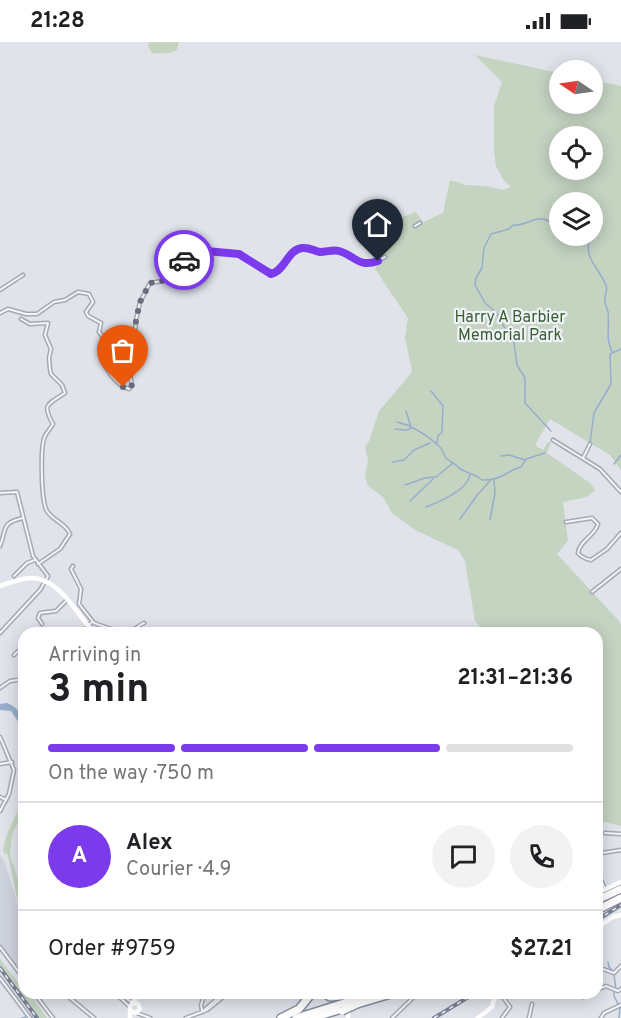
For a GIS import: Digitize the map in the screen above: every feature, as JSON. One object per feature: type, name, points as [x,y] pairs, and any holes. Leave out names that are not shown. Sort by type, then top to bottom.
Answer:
[{"type":"highway","points":[[603,897],[621,889]]},
{"type":"highway","points":[[603,903],[621,896]]},
{"type":"highway","points":[[603,906],[621,896]]},
{"type":"highway","points":[[281,1018],[299,1009],[307,999]]},
{"type":"highway","points":[[296,1018],[355,999]]},
{"type":"highway","points":[[312,1018],[355,999]]},
{"type":"highway","points":[[324,1018],[343,1003]]},
{"type":"main road","points":[[0,586],[34,578],[45,582],[58,590],[89,625]]},
{"type":"main road","points":[[605,889],[621,882]]},
{"type":"main road","points":[[603,924],[620,916]]},
{"type":"main road","points":[[131,1018],[137,999]]},
{"type":"main road","points":[[478,1018],[492,1007],[495,999]]},
{"type":"main road","points":[[343,1003],[348,1018]]},
{"type":"street","points":[[416,226],[420,223]]},
{"type":"street","points":[[0,314],[8,309],[34,314],[78,292],[89,294],[93,302],[86,312],[88,316],[101,323],[99,332],[105,339],[101,352],[103,363],[116,381],[129,389],[132,385],[129,370],[140,302],[150,283],[162,281],[178,272],[192,251],[203,249],[239,254],[271,274],[277,272],[292,252],[299,248],[322,252],[339,251],[362,263],[372,263],[385,256]]},
{"type":"street","points":[[0,290],[23,275]]},
{"type":"street","points":[[21,320],[30,324],[48,323],[45,335],[51,349],[49,358],[51,374],[62,385],[66,393],[46,406],[46,411],[53,424],[44,438],[41,474],[45,508],[50,515],[65,526],[70,534],[60,549],[38,564]]},
{"type":"street","points":[[553,440],[605,473],[621,492]]},
{"type":"street","points":[[583,458],[590,444]]},
{"type":"street","points":[[0,493],[17,492],[35,560],[48,576],[0,633]]},
{"type":"street","points":[[0,546],[5,526],[23,518]]},
{"type":"street","points":[[566,522],[592,518],[598,524],[596,530],[579,548],[578,553],[587,560],[600,555],[621,533]]},
{"type":"street","points":[[14,576],[27,563],[35,560]]},
{"type":"street","points":[[73,566],[72,573],[81,589],[80,604],[89,625],[99,627]]},
{"type":"street","points":[[592,592],[621,569]]},
{"type":"street","points":[[42,624],[38,618],[40,612],[56,611],[66,601]]},
{"type":"street","points":[[138,627],[144,623]]},
{"type":"street","points":[[14,655],[18,651]]},
{"type":"street","points":[[0,688],[10,681],[18,680]]},
{"type":"street","points":[[0,737],[14,770],[10,790],[0,811]]},
{"type":"street","points":[[0,764],[12,762]]},
{"type":"street","points":[[0,797],[6,800]]},
{"type":"street","points":[[605,833],[621,834]]},
{"type":"street","points":[[603,853],[621,850]]},
{"type":"street","points":[[603,884],[605,889]]},
{"type":"street","points":[[0,946],[18,971]]},
{"type":"street","points":[[603,969],[614,973],[621,966]]},
{"type":"street","points":[[0,978],[30,1018]]},
{"type":"street","points":[[603,987],[606,986],[618,991],[621,989]]},
{"type":"street","points":[[38,999],[52,1018]]},
{"type":"street","points":[[71,999],[94,1018]]},
{"type":"street","points":[[124,999],[150,1018]]},
{"type":"street","points":[[202,1011],[203,999]]},
{"type":"street","points":[[186,1018],[202,1011],[218,999]]},
{"type":"street","points":[[394,1017],[410,999]]},
{"type":"street","points":[[502,1018],[510,1008],[503,999]]},
{"type":"street","points":[[529,1018],[532,1004]]},
{"type":"street","points":[[601,1018],[604,1013],[621,1005]]},
{"type":"street","points":[[135,1008],[146,1016]]},
{"type":"shaded area","points":[[0,855],[4,860],[18,906],[18,968],[0,943]]},
{"type":"green space","points":[[149,42],[179,42],[177,50],[162,54],[152,53],[148,46]]},
{"type":"green space","name":"Harry A Barbier Memorial Park","points":[[475,55],[549,71],[549,114],[603,114],[603,82],[621,86],[621,470],[610,455],[550,419],[535,445],[543,450],[548,442],[551,442],[547,453],[590,483],[595,490],[587,497],[563,502],[568,541],[557,554],[621,625],[621,826],[603,822],[603,627],[480,627],[475,621],[465,561],[458,550],[415,530],[392,513],[383,497],[368,486],[365,476],[368,461],[365,446],[369,441],[379,411],[412,372],[405,337],[408,318],[375,269],[386,249],[382,244],[385,223],[416,212],[423,222],[443,213],[450,180],[466,185],[502,190],[511,187],[503,179],[496,166],[494,106],[502,82]]},
{"type":"green space","points":[[18,812],[18,822],[12,835],[10,855],[18,880],[18,902],[8,855],[3,852]]},
{"type":"green space","points":[[0,959],[18,982],[18,989],[0,965]]},
{"type":"green space","points":[[25,999],[31,999],[37,1007],[31,999],[33,999],[47,1018],[39,1018]]},
{"type":"water","points":[[7,703],[18,710],[18,722],[11,711],[0,710],[0,704]]},
{"type":"waterway","points":[[549,221],[539,219],[513,225],[509,229],[491,234],[484,248],[482,268],[475,285],[485,303],[498,314],[498,321],[502,323],[514,343],[517,365],[525,378],[525,403],[551,431]]},
{"type":"waterway","points":[[588,246],[592,262],[607,287],[605,301],[612,352]]},
{"type":"waterway","points":[[590,443],[594,413],[611,384],[610,354],[621,349]]},
{"type":"waterway","points":[[431,391],[443,406],[442,432],[438,436],[437,443]]},
{"type":"waterway","points":[[406,411],[411,427],[436,443],[446,458],[460,469],[482,480],[499,477],[521,467],[526,459],[545,453]]},
{"type":"waterway","points":[[397,422],[410,426]]},
{"type":"waterway","points":[[395,429],[411,428]]},
{"type":"waterway","points":[[393,462],[404,460],[414,450],[430,443]]},
{"type":"waterway","points":[[501,456],[509,455],[525,460]]},
{"type":"waterway","points":[[614,464],[621,455]]},
{"type":"waterway","points":[[405,485],[436,477],[453,463]]},
{"type":"waterway","points":[[426,507],[459,490],[465,485],[470,474]]},
{"type":"waterway","points":[[410,501],[433,479]]},
{"type":"waterway","points":[[490,520],[495,493],[494,480]]},
{"type":"waterway","points":[[460,519],[490,481]]},
{"type":"waterway","points":[[608,962],[613,971]]},
{"type":"waterway","points":[[614,975],[616,989]]},
{"type":"waterway","points":[[614,992],[618,1004]]},
{"type":"waterway","points":[[619,1018],[620,1008]]},
{"type":"waterway","points":[[30,1015],[33,1018]]},
{"type":"waterway","points":[[22,1018],[26,1017]]},
{"type":"railway","points":[[603,916],[621,905]]},
{"type":"railway","points":[[0,968],[18,992]]},
{"type":"railway","points":[[23,999],[37,1018]]},
{"type":"railway","points":[[434,1018],[465,999]]},
{"type":"way so far","points":[[123,387],[126,389],[132,387],[129,370],[134,348],[136,320],[140,302],[148,285],[154,281],[162,281],[178,272],[184,260]]},
{"type":"route","points":[[184,260],[195,250],[236,253],[271,274],[277,272],[292,252],[299,248],[322,252],[339,251],[367,264],[378,261]]}]
